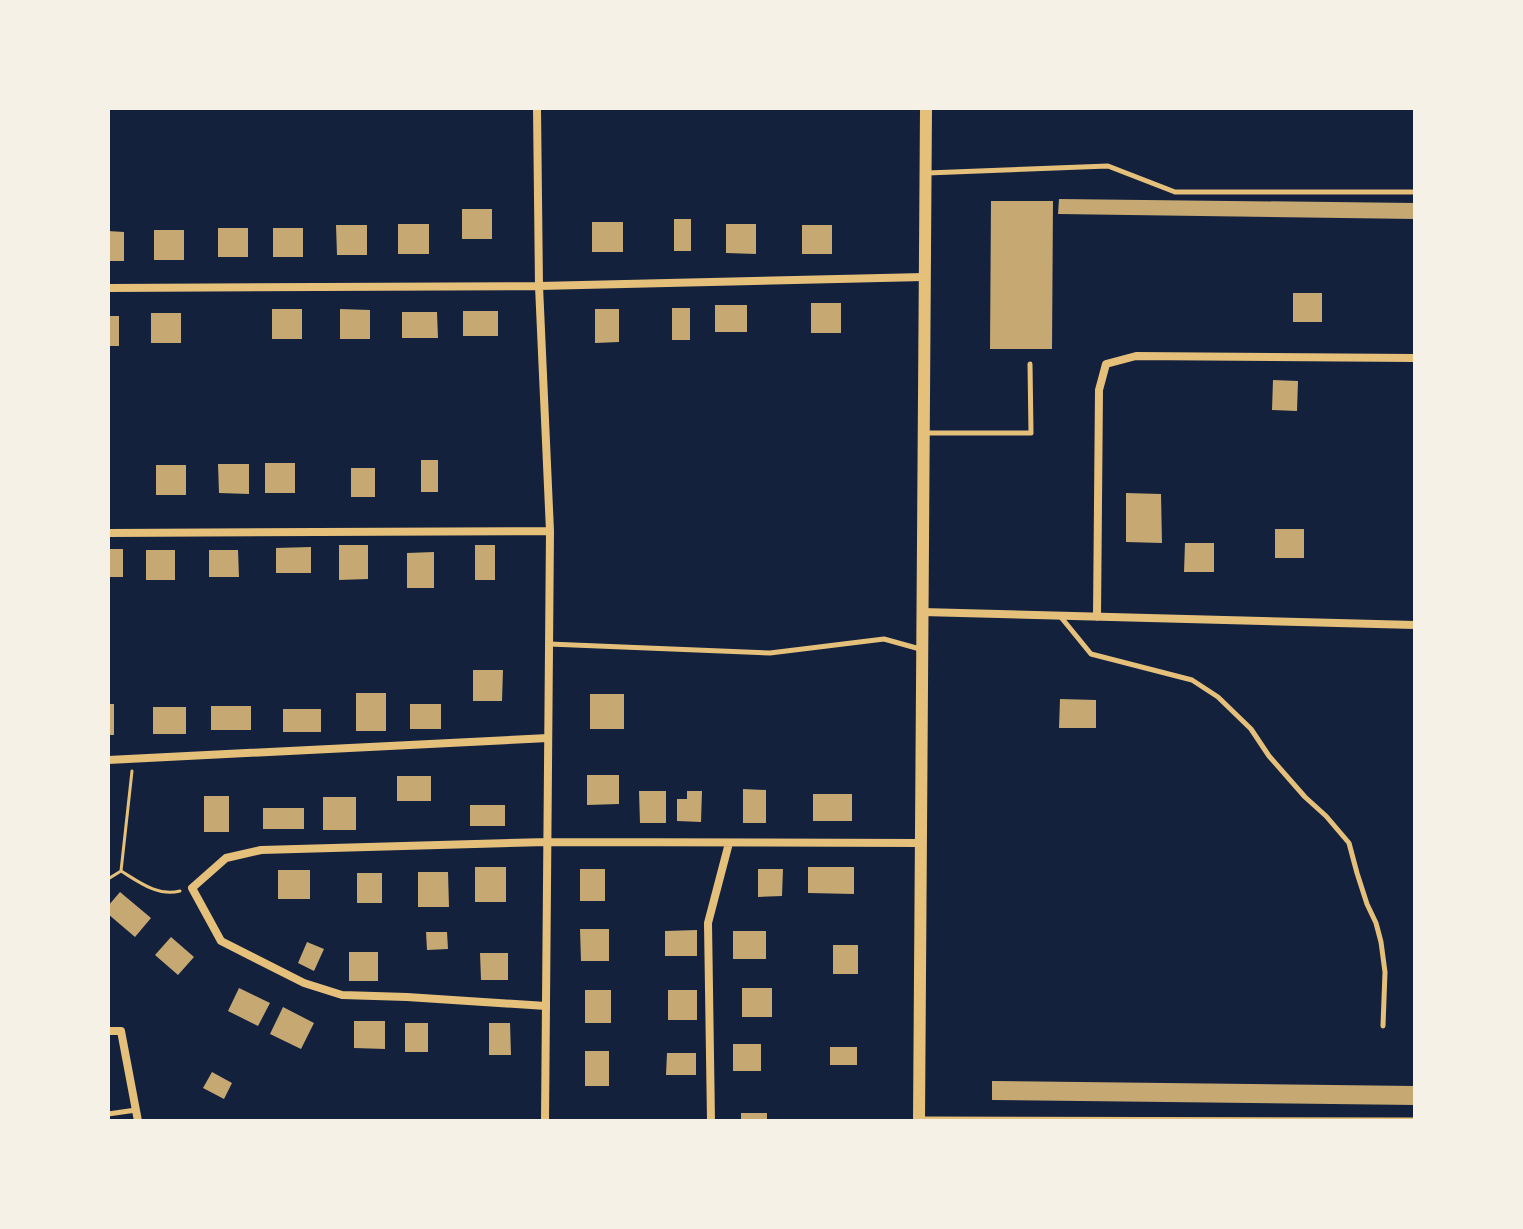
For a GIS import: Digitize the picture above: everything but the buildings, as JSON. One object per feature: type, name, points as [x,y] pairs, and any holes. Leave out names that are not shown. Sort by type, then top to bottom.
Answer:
[{"type":"street","points":[[537,108],[539,286],[550,531],[545,1121]]},
{"type":"street","points":[[919,1120],[926,108]]},
{"type":"street","points":[[108,288],[539,286],[924,277]]},
{"type":"street","points":[[1097,617],[1099,390],[1106,364],[1136,356],[1415,358]]},
{"type":"street","points":[[108,533],[550,531]]},
{"type":"street","points":[[922,612],[1415,625]]},
{"type":"street","points":[[108,760],[548,738]]},
{"type":"street","points":[[546,1006],[342,995],[304,983],[221,941],[192,888],[226,858],[261,850],[547,842],[921,843]]},
{"type":"street","points":[[711,1121],[708,923],[729,843]]},
{"type":"street","points":[[108,1031],[121,1031],[138,1121]]},
{"type":"lane","points":[[926,173],[1108,166],[1175,192],[1415,192]]},
{"type":"lane","points":[[923,433],[1031,433],[1030,364]]},
{"type":"lane","points":[[1059,616],[1091,654],[1192,680],[1218,697],[1251,729],[1269,756],[1349,843],[1381,942],[1385,972],[1383,1026]]},
{"type":"lane","points":[[549,644],[770,653],[884,639],[921,649]]},
{"type":"lane","points":[[108,1114],[136,1110]]},
{"type":"lane","points":[[919,1120],[1415,1120]]},
{"type":"path","points":[[121,871],[133,759]]},
{"type":"path","points":[[108,879],[121,871]]},
{"type":"path","points":[[121,871],[148,887],[169,894],[192,888]]}]
